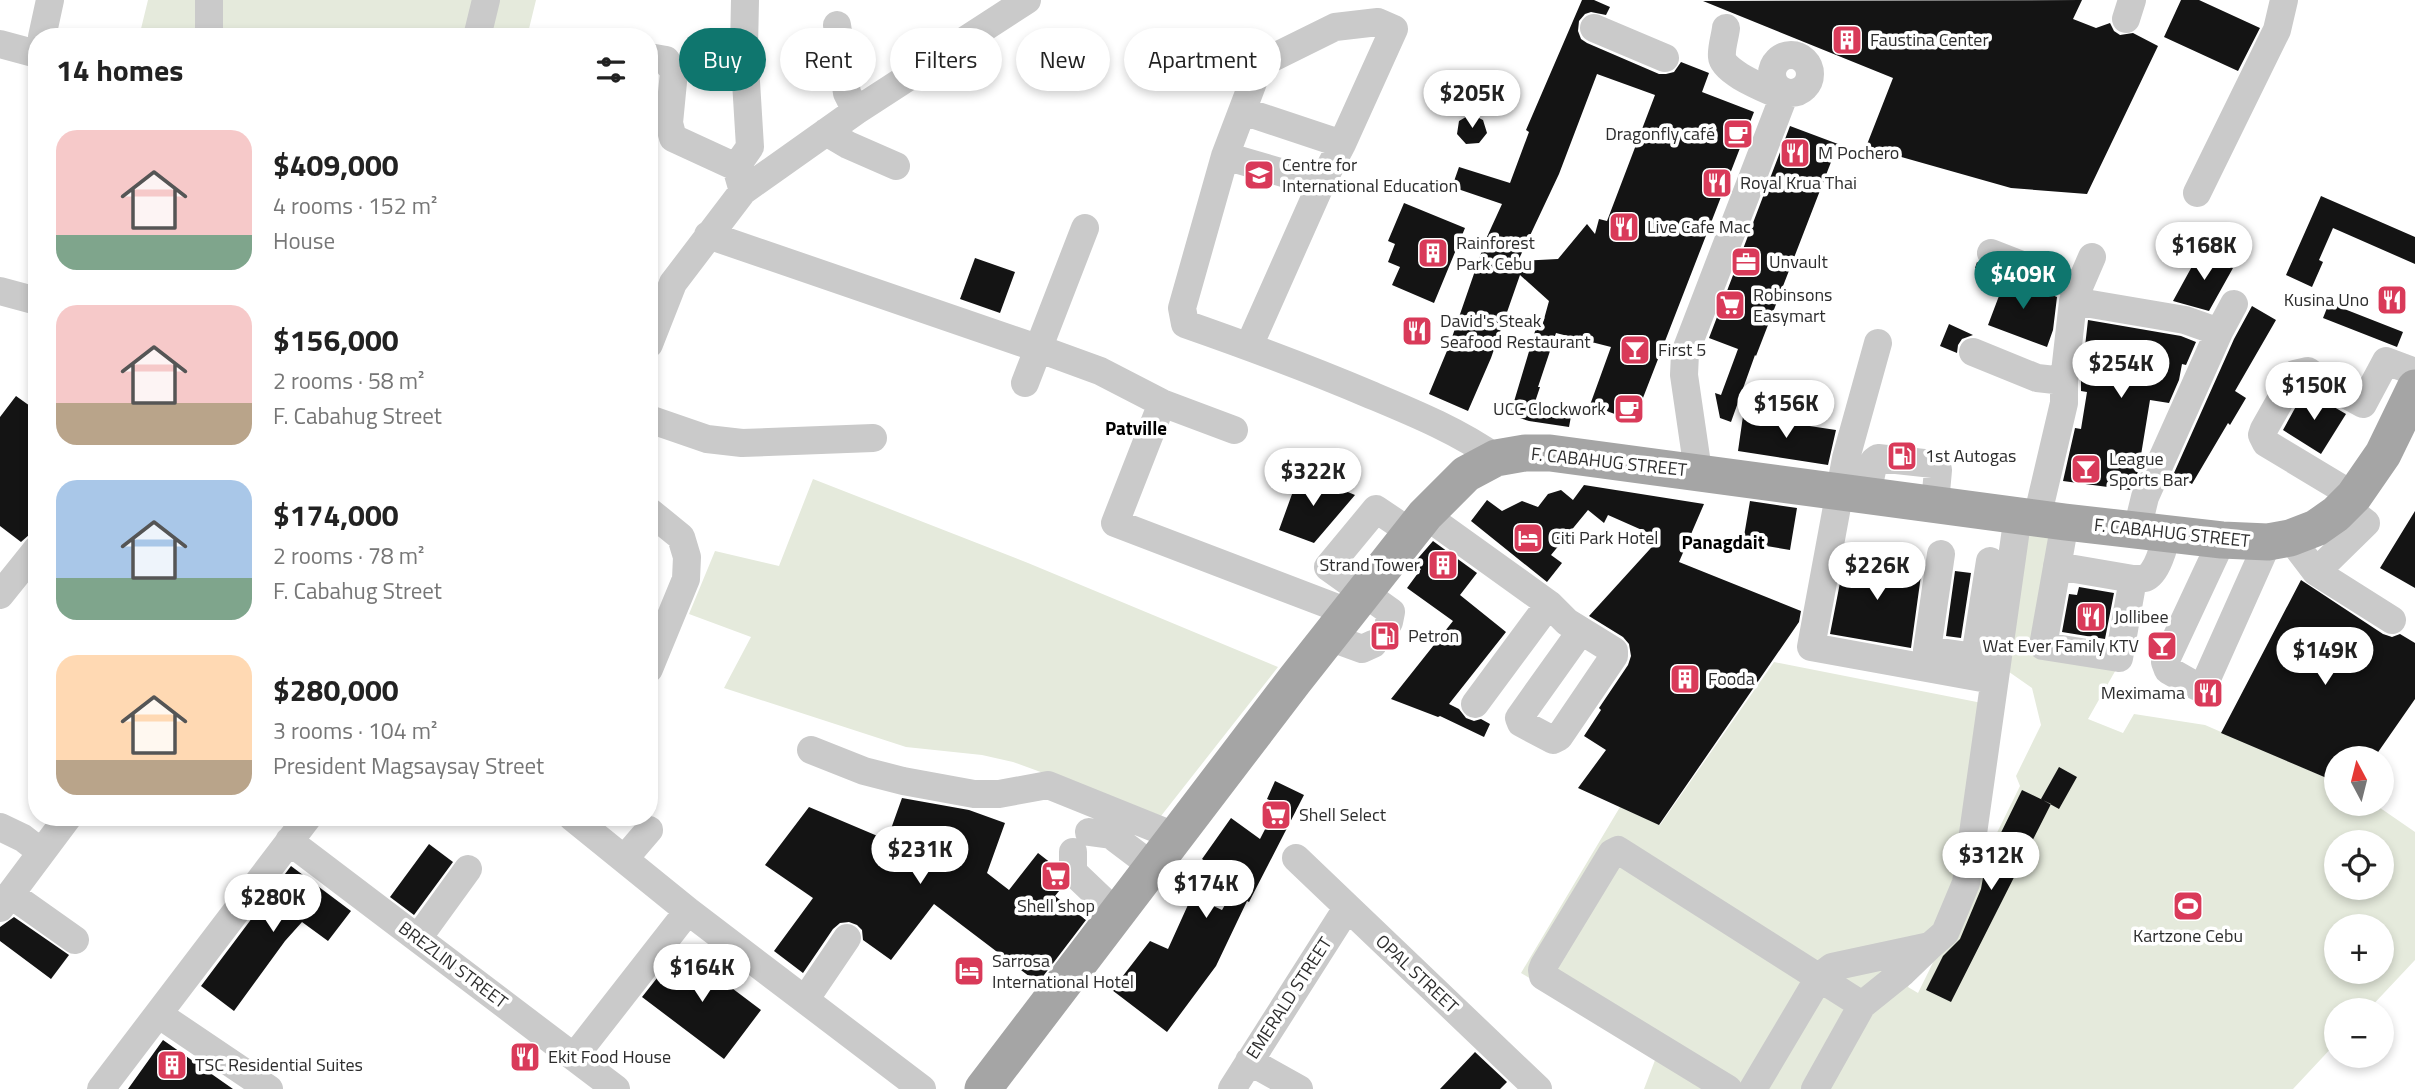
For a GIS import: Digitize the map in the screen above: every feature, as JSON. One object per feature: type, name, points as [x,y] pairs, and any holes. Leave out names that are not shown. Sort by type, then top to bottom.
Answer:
[{"type":"main road","name":"F. CABAHUG STREET","points":[[983,1089],[1418,523],[1466,474],[1496,458],[1525,453],[1550,453],[2152,532],[2222,540],[2279,540],[2316,528],[2349,501],[2384,454],[2415,388]]},
{"type":"street","points":[[44,28],[50,0]]},
{"type":"street","points":[[209,0],[209,28]]},
{"type":"street","points":[[479,28],[486,0]]},
{"type":"street","points":[[658,321],[673,283],[708,235],[739,179],[750,148],[744,49],[745,0]]},
{"type":"street","points":[[739,179],[827,132],[1027,0]]},
{"type":"street","points":[[2197,193],[2277,30],[2284,0]]},
{"type":"street","points":[[1249,346],[1394,29],[1378,22],[1335,27],[1260,64],[1225,156],[1182,308],[1185,324],[1249,346],[1397,406],[1472,441],[1496,458]]},
{"type":"street","points":[[836,25],[847,93],[856,111]]},
{"type":"street","points":[[1594,28],[1665,58]]},
{"type":"street","points":[[1698,471],[1684,375],[1685,353],[1784,95],[1740,76],[1725,66],[1721,55],[1726,28]]},
{"type":"street","points":[[0,44],[28,52]]},
{"type":"street","points":[[658,59],[666,60],[674,72],[669,123],[673,138],[739,179]]},
{"type":"street","points":[[1243,111],[1342,144]]},
{"type":"street","points":[[827,132],[848,145],[896,166]]},
{"type":"street","points":[[1225,156],[1321,184]]},
{"type":"street","points":[[1025,383],[1085,228]]},
{"type":"street","points":[[708,235],[1100,371],[1162,403],[1234,430]]},
{"type":"street","points":[[1991,253],[2076,294],[2185,320],[2218,332]]},
{"type":"street","points":[[1815,1089],[1863,1005],[1945,933],[1966,883],[1993,680],[2040,518],[2064,403],[2064,381],[2076,294],[2092,257]]},
{"type":"street","points":[[0,291],[28,299]]},
{"type":"street","points":[[2057,566],[2133,579],[2144,579],[2152,573],[2165,548],[2152,532],[2145,497],[2218,332],[2234,304]]},
{"type":"street","points":[[1878,343],[1846,458],[1853,492],[1811,647],[1993,680]]},
{"type":"street","points":[[1973,352],[2037,378],[2064,381]]},
{"type":"street","points":[[2316,572],[2366,523],[2349,501],[2266,443],[2262,435],[2263,429],[2295,374],[2308,371],[2363,404],[2386,361],[2415,372]]},
{"type":"street","points":[[1162,403],[1115,523],[1347,614],[1391,612],[1381,633],[1362,649],[1347,614]]},
{"type":"street","points":[[658,422],[707,439],[742,443],[873,438]]},
{"type":"street","points":[[658,518],[681,537],[687,556],[686,579],[658,647]]},
{"type":"street","points":[[2040,518],[2057,566],[2043,646],[2119,658],[2133,579]]},
{"type":"street","points":[[1418,523],[1549,604],[1567,622],[1581,631]]},
{"type":"street","points":[[2222,540],[2165,662],[2168,670],[2196,687],[2205,683],[2279,540],[2316,572],[2392,620]]},
{"type":"street","points":[[1941,554],[1927,650],[1975,657],[1990,561]]},
{"type":"street","points":[[0,595],[28,559]]},
{"type":"street","points":[[1475,704],[1549,604]]},
{"type":"street","points":[[811,750],[864,771],[974,794],[999,794],[1048,785],[1177,837]]},
{"type":"street","points":[[61,826],[5,901],[75,940]]},
{"type":"street","points":[[101,1089],[300,826]]},
{"type":"street","points":[[584,826],[688,911],[922,1089]]},
{"type":"street","points":[[0,827],[23,838],[41,852]]},
{"type":"street","points":[[625,858],[649,830]]},
{"type":"street","points":[[1116,913],[1073,873],[1081,842],[1111,835],[1152,866]]},
{"type":"street","name":"BREZLIN STREET","points":[[289,841],[615,1089]]},
{"type":"street","points":[[1728,1089],[1543,976],[1544,965],[1612,853],[1618,850],[1863,1005]]},
{"type":"street","name":"OPAL STREET","points":[[1296,858],[1538,1089]]},
{"type":"street","points":[[418,938],[468,869]]},
{"type":"street","name":"EMERALD STREET","points":[[1232,1089],[1347,908]]},
{"type":"street","points":[[574,1057],[688,911]]},
{"type":"street","points":[[805,1000],[847,938]]},
{"type":"street","points":[[1753,1089],[1820,976],[1832,967],[1930,946]]},
{"type":"street","points":[[158,1014],[269,1089]]},
{"type":"street","points":[[1249,1061],[1299,1089]]},
{"type":"shaded area","points":[[148,0],[536,0],[529,28],[141,28]]},
{"type":"shaded area","points":[[813,479],[1028,563],[1278,667],[1161,816],[1013,762],[982,755],[906,747],[724,688],[751,637],[689,614],[715,551],[779,566]]},
{"type":"shaded area","points":[[2024,528],[2055,532],[2032,653],[2118,666],[2088,719],[2123,733],[2134,714],[2205,725],[2324,777],[2324,816],[2392,816],[2415,832],[2415,960],[2394,982],[2394,914],[2324,914],[2324,984],[2392,984],[2379,998],[2324,998],[2324,1056],[2293,1089],[1644,1089],[1657,1055],[1521,973],[1620,807],[1660,825],[1774,662],[1982,703],[1952,896],[1908,987],[1918,993],[2020,786],[2016,776],[2041,725],[2032,688],[2002,667]]},
{"type":"building","points":[[1582,0],[1594,0],[1610,7],[1606,15],[1591,12],[1579,21],[1578,31],[1581,39],[1587,43],[1659,74],[1674,72],[1681,62],[1709,73],[1702,92],[1754,112],[1634,421],[1590,405],[1611,347],[1556,333],[1534,405],[1572,411],[1569,427],[1510,415],[1536,328],[1541,330],[1549,301],[1520,275],[1491,358],[1468,411],[1429,394],[1449,346],[1486,239],[1502,204],[1452,187],[1459,167],[1510,183],[1529,132],[1526,130]],"holes":[[[1597,74],[1655,95],[1607,221],[1599,219],[1595,234],[1587,224],[1558,259],[1518,261],[1559,174]]]},
{"type":"building","points":[[2082,0],[2073,19],[2096,28],[2110,23],[2120,35],[2133,33],[2158,46],[2087,194],[2011,188],[1866,147],[1893,78],[1703,1]]},
{"type":"building","points":[[2181,0],[2199,0],[2260,28],[2238,71],[2164,37]]},
{"type":"building","points":[[1471,114],[1483,120],[1487,133],[1479,143],[1466,144],[1457,134],[1459,121]]},
{"type":"building","points":[[1790,126],[1838,144],[1731,422],[1720,418],[1715,393],[1721,395],[1738,349],[1709,338]]},
{"type":"building","points":[[2321,196],[2415,237],[2415,264],[2333,228],[2319,260],[2323,262],[2312,287],[2286,275]]},
{"type":"building","name":"Rainforest Park Cebu","points":[[1404,203],[1465,228],[1434,303],[1392,285],[1400,267],[1388,262],[1395,244],[1388,241]]},
{"type":"building","points":[[2201,250],[2233,268],[2209,311],[2173,301]]},
{"type":"building","points":[[975,258],[1015,272],[1000,313],[960,299]]},
{"type":"building","points":[[1977,262],[1985,268],[2057,297],[2053,330],[2047,347],[1988,325],[2005,280],[1975,268]]},
{"type":"building","points":[[2329,303],[2403,332],[2397,347],[2323,318]]},
{"type":"building","points":[[2252,306],[2276,320],[2235,391],[2246,398],[2192,484],[2174,473],[2234,339]]},
{"type":"building","points":[[2088,320],[2181,336],[2196,342],[2186,365],[2182,364],[2179,380],[2169,403],[2150,400],[2141,455],[2145,456],[2130,490],[2063,481],[2075,428],[2081,429],[2087,392],[2081,391],[2081,382]]},
{"type":"building","points":[[1949,324],[1973,335],[1962,339],[1957,353],[1940,346]]},
{"type":"building","points":[[2305,390],[2346,414],[2321,454],[2283,430]]},
{"type":"building","points":[[16,396],[28,405],[28,536],[21,542],[0,526],[0,417]]},
{"type":"building","points":[[1743,416],[1836,430],[1828,465],[1738,451]]},
{"type":"building","points":[[1300,472],[1355,495],[1314,543],[1279,530]]},
{"type":"building","name":"Fooda","points":[[1584,485],[1704,504],[1679,562],[1801,611],[1799,622],[1659,825],[1578,788],[1606,750],[1584,736],[1631,656],[1629,644],[1623,637],[1589,616],[1660,538],[1608,515],[1604,523],[1588,510],[1551,555],[1562,563],[1547,582],[1471,521],[1487,500],[1502,511],[1522,501],[1538,507],[1548,494],[1561,490],[1573,500]]},
{"type":"building","points":[[1750,501],[1797,508],[1790,550],[1743,542]]},
{"type":"building","points":[[2415,511],[2415,588],[2380,568]]},
{"type":"building","points":[[1433,541],[1477,573],[1460,595],[1506,632],[1449,704],[1459,709],[1466,718],[1474,721],[1481,719],[1490,724],[1484,737],[1440,716],[1391,699],[1453,621],[1407,588],[1421,569],[1413,564]]},
{"type":"building","points":[[1845,557],[1922,568],[1911,648],[1830,634]]},
{"type":"building","points":[[1955,571],[1971,573],[1961,638],[1946,636]]},
{"type":"building","points":[[2301,580],[2383,634],[2392,637],[2400,634],[2415,643],[2415,699],[2382,746],[2324,746],[2324,777],[2221,733]]},
{"type":"building","points":[[2079,587],[2114,593],[2105,639],[2062,632],[2069,594],[2077,595]]},
{"type":"building","points":[[2059,767],[2077,777],[2059,809],[2041,799]]},
{"type":"building","points":[[1275,781],[1304,795],[1249,902],[1247,901],[1216,966],[1167,1032],[1112,990],[1150,941],[1168,949],[1192,896],[1222,910],[1237,884],[1202,859],[1231,818],[1260,839],[1278,804],[1267,799]]},
{"type":"building","points":[[2022,790],[2051,804],[1951,1002],[1926,990],[1943,956],[1960,939],[1981,889],[1987,855],[1990,855]]},
{"type":"building","points":[[902,798],[969,810],[1005,823],[987,873],[1009,890],[1038,853],[1056,867],[1063,886],[1055,896],[1086,920],[1038,983],[934,904],[891,960],[863,940],[862,930],[849,922],[840,923],[833,929],[803,973],[774,951],[813,898],[765,865],[809,807],[887,840]]},
{"type":"building","points":[[429,844],[453,862],[414,915],[390,897]]},
{"type":"building","points":[[291,866],[351,911],[328,941],[302,922],[234,1011],[201,986]]},
{"type":"building","points":[[14,917],[69,955],[51,979],[0,941],[0,927]]},
{"type":"building","points":[[680,949],[761,1010],[724,1059],[642,997]]},
{"type":"building","name":"TSC Residential Suites","points":[[163,1040],[233,1089],[128,1089]]},
{"type":"building","points":[[1475,1052],[1507,1082],[1500,1089],[1440,1089]]},
{"type":"place","name":"Faustina Center","points":[[1847,40]]},
{"type":"place","name":"Dragonfly café","points":[[1738,134]]},
{"type":"place","name":"M Pochero","points":[[1795,153]]},
{"type":"place","name":"Centre for International Education","points":[[1259,175]]},
{"type":"place","name":"Royal Krua Thai","points":[[1717,183]]},
{"type":"place","name":"Live Cafe Mac","points":[[1624,227]]},
{"type":"place","name":"Rainforest Park Cebu","points":[[1433,253]]},
{"type":"place","name":"Unvault","points":[[1746,262]]},
{"type":"place","name":"Kusina Uno","points":[[2392,300]]},
{"type":"place","name":"Robinsons Easymart","points":[[1730,305]]},
{"type":"place","name":"David's Steak Seafood Restaurant","points":[[1417,331]]},
{"type":"place","name":"First 5","points":[[1635,350]]},
{"type":"place","name":"UCC Clockwork","points":[[1629,409]]},
{"type":"place","name":"1st Autogas","points":[[1902,456]]},
{"type":"place","name":"League Sports Bar","points":[[2086,469]]},
{"type":"place","name":"Citi Park Hotel","points":[[1528,538]]},
{"type":"place","name":"Strand Tower","points":[[1443,565]]},
{"type":"place","name":"Jollibee","points":[[2091,617]]},
{"type":"place","name":"Petron","points":[[1385,636]]},
{"type":"place","name":"Wat Ever Family KTV","points":[[2162,646]]},
{"type":"place","name":"Fooda","points":[[1685,679]]},
{"type":"place","name":"Meximama","points":[[2208,693]]},
{"type":"place","name":"Shell Select","points":[[1276,815]]},
{"type":"place","name":"Shell shop","points":[[1056,876]]},
{"type":"place","name":"Kartzone Cebu","points":[[2188,906]]},
{"type":"place","name":"Sarrosa International Hotel","points":[[969,971]]},
{"type":"place","name":"Ekit Food House","points":[[525,1057]]},
{"type":"place","name":"TSC Residential Suites","points":[[172,1065]]},
{"type":"district","name":"Patville","points":[[1136,428]]},
{"type":"district","name":"Panagdait","points":[[1723,542]]}]
